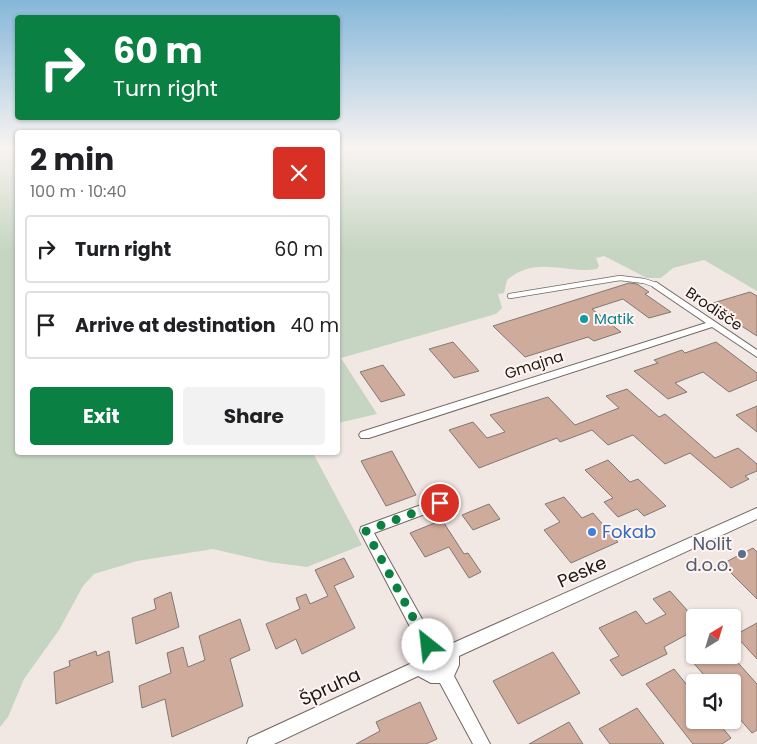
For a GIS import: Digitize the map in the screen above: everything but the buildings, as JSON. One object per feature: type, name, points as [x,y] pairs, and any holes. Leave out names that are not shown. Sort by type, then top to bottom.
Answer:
[{"type":"street","name":"Brodišče","points":[[656,286],[757,354]]},
{"type":"street","name":"Gmajna","points":[[365,435],[712,324]]},
{"type":"street","points":[[428,645],[366,531],[440,503]]},
{"type":"street","name":"Peske","points":[[450,652],[757,513]]},
{"type":"street","points":[[437,644],[450,652],[452,662],[448,671],[444,674],[434,676],[421,667],[421,652],[428,645],[437,644]]},
{"type":"street","name":"Špruha","points":[[255,744],[421,667]]},
{"type":"street","points":[[444,674],[482,744]]},
{"type":"lane","points":[[510,296],[554,290],[584,282],[620,279],[640,279],[656,286]]},
{"type":"green space","points":[[0,182],[15,182],[15,455],[314,455],[362,545],[307,567],[269,562],[213,549],[137,561],[94,574],[83,586],[59,630],[24,679],[8,717],[0,727]]},
{"type":"green space","points":[[340,182],[757,182],[757,291],[704,260],[673,268],[661,278],[647,278],[604,256],[596,258],[599,266],[597,269],[529,268],[507,280],[504,293],[498,294],[502,308],[496,314],[341,358],[377,414],[340,423]]},
{"type":"place","name":"Matik","points":[[584,319]]},
{"type":"place","name":"Fokab","points":[[592,532]]},
{"type":"place","name":"Nolit d.o.o.","points":[[742,554]]},
{"type":"route","points":[[428,645],[366,531],[440,503]]}]
